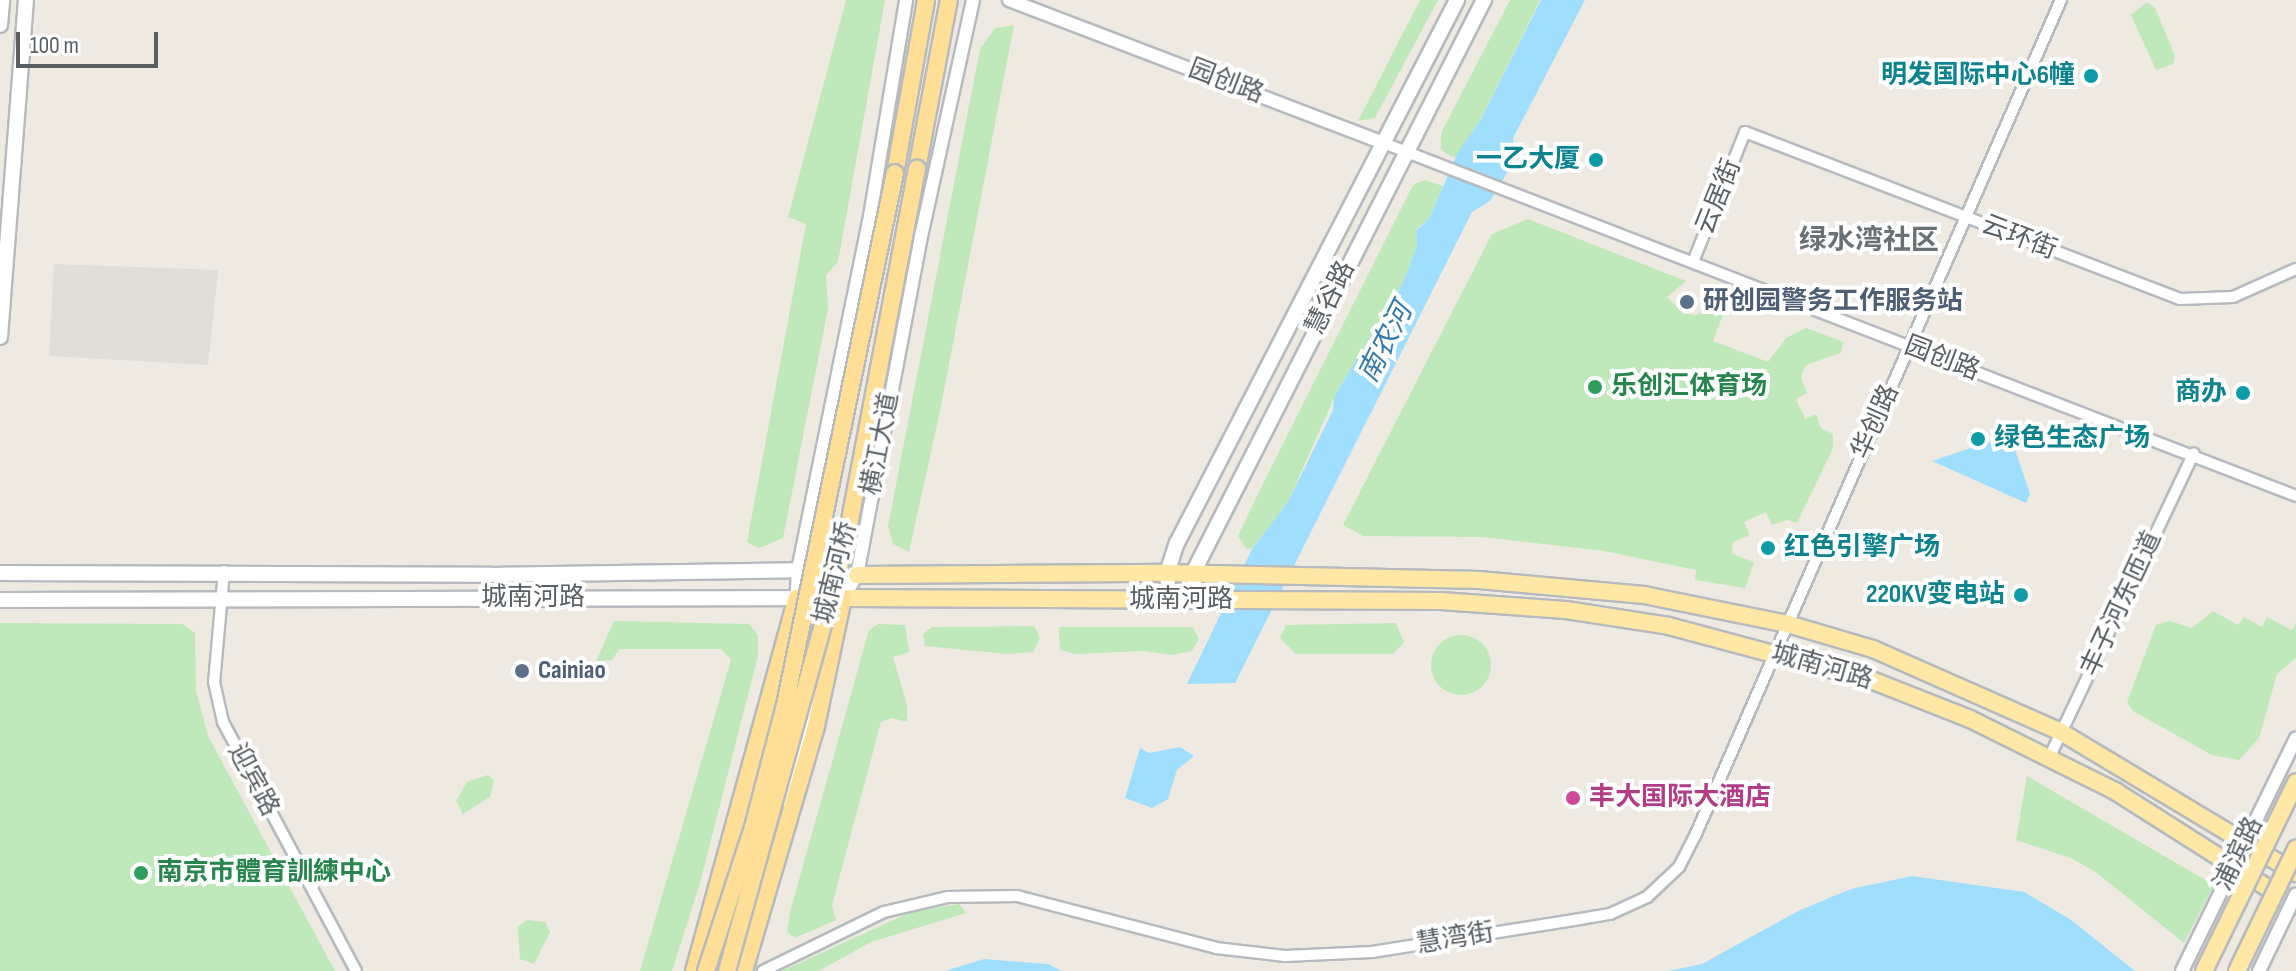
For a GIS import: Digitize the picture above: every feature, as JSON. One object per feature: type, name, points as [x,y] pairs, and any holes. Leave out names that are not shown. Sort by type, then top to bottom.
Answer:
[{"type":"highway","name":"城南河桥","points":[[703,971],[753,827],[785,705],[895,173],[926,0]]},
{"type":"highway","name":"城南河桥","points":[[727,971],[846,541],[949,0]]},
{"type":"highway","points":[[694,971],[797,598]]},
{"type":"highway","points":[[744,971],[830,668],[843,598]]},
{"type":"main road","points":[[0,25],[2,0]]},
{"type":"main road","points":[[0,337],[26,0]]},
{"type":"main road","name":"慧谷路","points":[[1169,600],[1167,573],[1177,543],[1381,142],[1457,0]]},
{"type":"main road","name":"慧谷路","points":[[1193,573],[1484,0]]},
{"type":"main road","name":"城南河路","points":[[0,573],[224,571],[491,575],[798,570],[857,575],[1193,573],[1581,586],[1788,624],[1873,649],[2061,732],[2296,873]]},
{"type":"main road","points":[[1193,573],[1195,600]]},
{"type":"main road","name":"城南河路","points":[[0,600],[843,598],[1441,601],[1566,610],[1656,623],[1772,652],[1917,697],[2050,756],[2165,821],[2296,906]]},
{"type":"main road","name":"浦滨路","points":[[2204,971],[2296,782]]},
{"type":"main road","name":"浦滨路","points":[[2237,971],[2296,849]]},
{"type":"street","points":[[703,971],[759,775],[788,659],[798,570],[869,222],[906,0]]},
{"type":"street","name":"横江大道","points":[[736,971],[843,598],[857,575],[922,232],[973,0]]},
{"type":"street","name":"园创路","points":[[1009,0],[1909,347],[2194,453],[2296,496]]},
{"type":"street","name":"华创路","points":[[1772,652],[1788,624],[2061,0]]},
{"type":"street","name":"云环街","points":[[1745,132],[2195,302],[2233,297],[2296,269]]},
{"type":"street","name":"云居街","points":[[1693,262],[1745,132]]},
{"type":"street","name":"丰子河东匝道","points":[[2050,756],[2194,453]]},
{"type":"street","name":"迎宾路","points":[[224,571],[214,682],[223,722],[356,971]]},
{"type":"street","name":"慧湾街","points":[[763,971],[884,912],[948,897],[1017,896],[1216,948],[1285,956],[1372,952],[1610,914],[1647,897],[1679,867],[1772,652]]},
{"type":"street","name":"浦滨路","points":[[2182,971],[2296,738]]},
{"type":"street","points":[[2259,971],[2296,894]]},
{"type":"shaded area","points":[[54,264],[218,270],[208,365],[49,356]]},
{"type":"green space","points":[[846,0],[885,0],[838,262],[826,275],[828,309],[783,538],[759,548],[747,542],[806,224],[788,217]]},
{"type":"green space","points":[[1420,0],[1438,0],[1375,118],[1358,121]]},
{"type":"green space","points":[[1510,0],[1540,0],[1480,121],[1456,158],[1441,149],[1441,133]]},
{"type":"green space","points":[[2147,2],[2155,8],[2175,56],[2173,64],[2156,70],[2131,15]]},
{"type":"green space","points":[[1014,25],[940,411],[909,552],[893,544],[888,526],[980,49],[995,28]]},
{"type":"green space","points":[[1425,180],[1443,186],[1429,219],[1416,230],[1417,245],[1404,281],[1333,400],[1288,502],[1252,549],[1246,548],[1238,536],[1257,496],[1413,185]]},
{"type":"green space","name":"乐创汇体育场","points":[[1528,219],[1686,281],[1667,297],[1684,314],[1698,315],[1705,305],[1711,308],[1717,293],[1729,299],[1713,341],[1768,362],[1786,338],[1806,328],[1844,342],[1840,353],[1806,365],[1801,377],[1807,393],[1796,399],[1805,419],[1816,414],[1821,428],[1833,434],[1833,448],[1797,523],[1787,520],[1772,525],[1766,512],[1744,522],[1750,535],[1733,542],[1732,554],[1754,562],[1745,588],[1695,580],[1696,570],[1604,551],[1483,537],[1363,536],[1343,525],[1492,234]]},
{"type":"green space","points":[[2213,611],[2238,625],[2244,617],[2262,627],[2267,617],[2292,630],[2296,623],[2296,658],[2277,674],[2259,738],[2239,760],[2212,755],[2133,711],[2127,702],[2156,625],[2170,621],[2192,628]]},
{"type":"green space","points":[[614,621],[749,624],[758,635],[758,656],[700,883],[672,971],[640,971],[731,660],[721,649],[619,649],[612,660],[596,661]]},
{"type":"green space","name":"南京市體育訓練中心","points":[[0,623],[182,624],[195,633],[196,690],[208,736],[335,971],[0,971]]},
{"type":"green space","points":[[1396,623],[1404,642],[1393,654],[1296,654],[1280,638],[1286,625]]},
{"type":"green space","points":[[878,624],[905,625],[909,652],[893,657],[907,705],[907,722],[892,718],[881,722],[832,905],[836,920],[795,938],[787,932],[790,912],[869,630]]},
{"type":"green space","points":[[1034,626],[1040,638],[1033,652],[1007,654],[925,646],[923,634],[932,627]]},
{"type":"green space","points":[[1059,627],[1192,627],[1199,638],[1192,651],[1172,655],[1144,651],[1075,654],[1060,650]]},
{"type":"green space","points":[[1461,635],[1482,644],[1491,665],[1482,686],[1461,695],[1440,686],[1431,665],[1440,644]]},
{"type":"green space","points":[[488,775],[494,781],[490,797],[463,814],[456,801],[467,782]]},
{"type":"green space","points":[[2027,776],[2214,885],[2184,943],[2097,873],[2071,858],[2016,840]]},
{"type":"green space","points":[[959,904],[966,913],[871,942],[819,971],[782,971],[911,912]]},
{"type":"green space","points":[[527,920],[545,922],[550,932],[534,964],[520,959],[518,926]]},
{"type":"water","name":"南农河","points":[[1541,0],[1585,0],[1513,138],[1516,158],[1490,201],[1472,212],[1235,683],[1187,684],[1252,549],[1288,502],[1333,410],[1334,397],[1404,281],[1417,245],[1416,231],[1429,219],[1458,152],[1480,121]]},
{"type":"water","points":[[2010,435],[2030,494],[2026,503],[1932,461]]},
{"type":"water","points":[[1180,747],[1194,756],[1177,770],[1168,799],[1152,808],[1125,798],[1140,748],[1149,753]]},
{"type":"water","points":[[1912,876],[2024,892],[2070,919],[2135,971],[1668,971],[1702,964],[1798,911],[1851,889]]},
{"type":"water","points":[[984,959],[1048,964],[1062,971],[945,971]]},
{"type":"place","name":"明发国际中心6幢","points":[[2091,76]]},
{"type":"place","name":"一乙大厦","points":[[1596,160]]},
{"type":"place","name":"研创园警务工作服务站","points":[[1687,302]]},
{"type":"place","name":"乐创汇体育场","points":[[1595,387]]},
{"type":"place","name":"商办","points":[[2243,393]]},
{"type":"place","name":"绿色生态广场","points":[[1978,439]]},
{"type":"place","name":"红色引擎广场","points":[[1768,548]]},
{"type":"place","name":"220KV变电站","points":[[2021,595]]},
{"type":"place","name":"Cainiao","points":[[522,671]]},
{"type":"place","name":"丰大国际大酒店","points":[[1573,798]]},
{"type":"place","name":"南京市體育訓練中心","points":[[141,873]]},
{"type":"district","name":"绿水湾社区","points":[[1869,241]]}]
